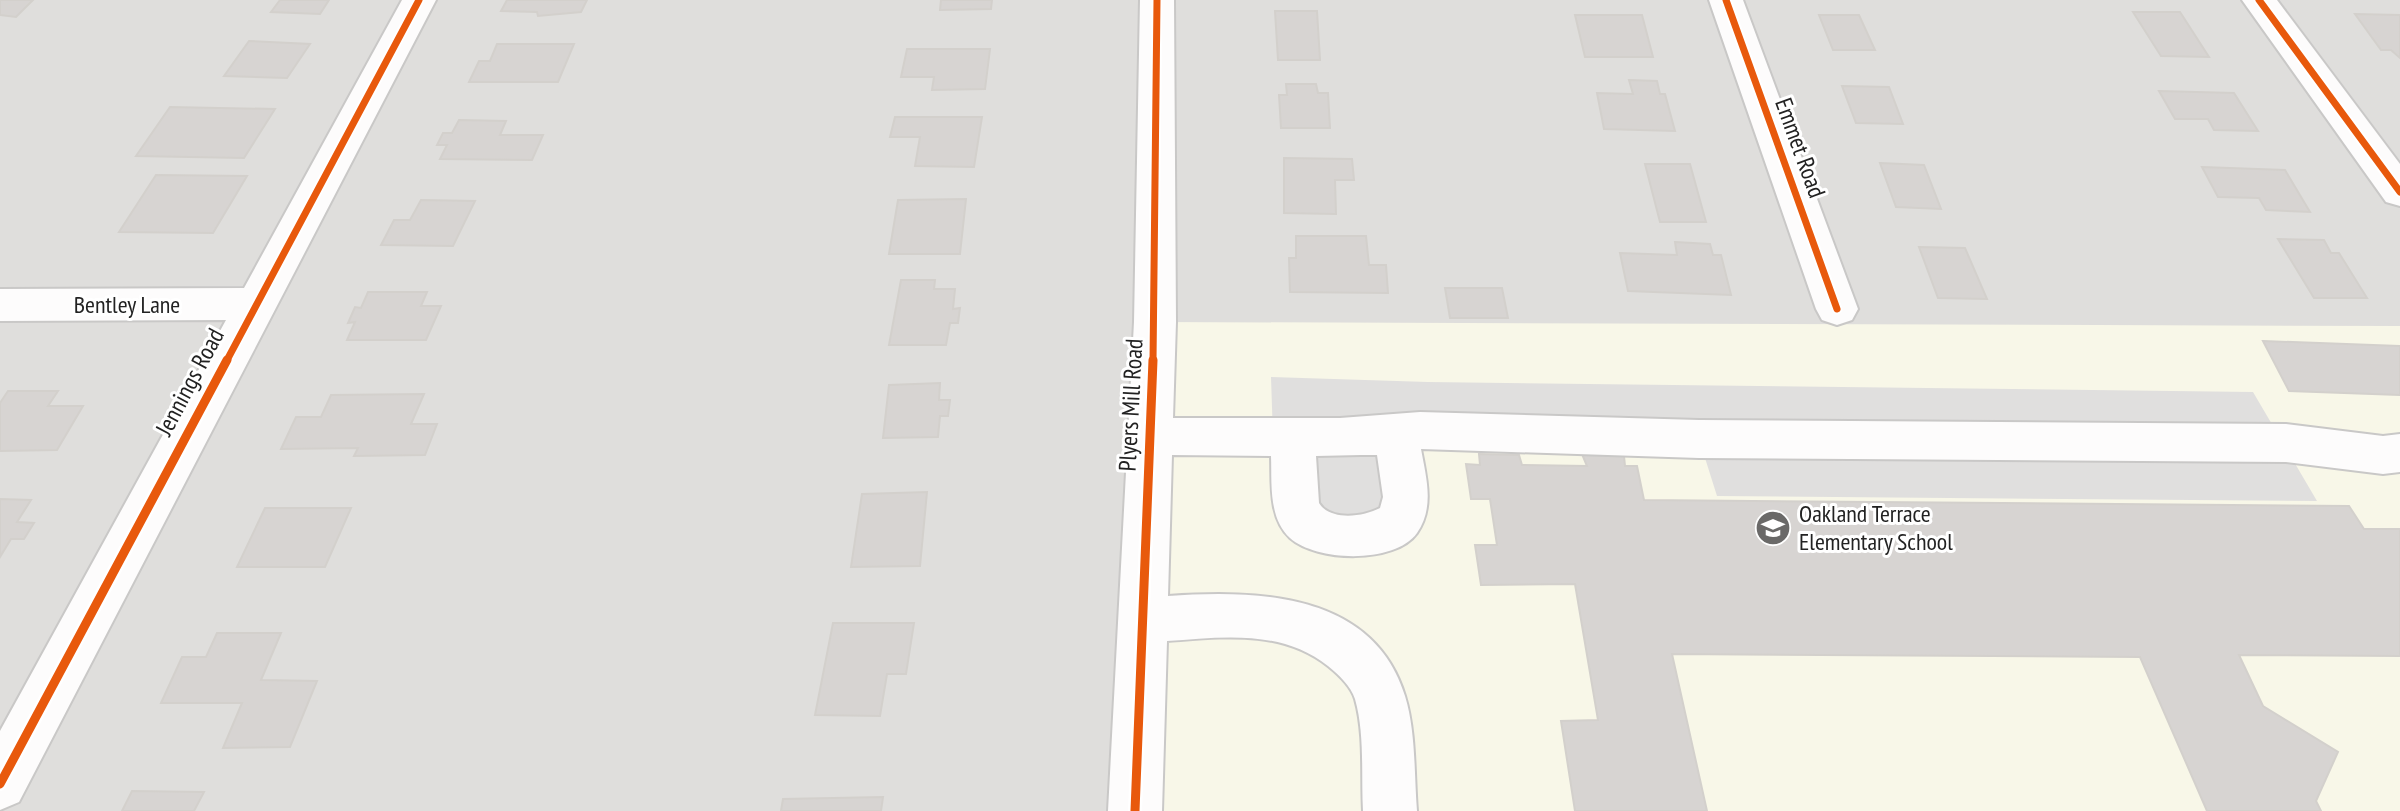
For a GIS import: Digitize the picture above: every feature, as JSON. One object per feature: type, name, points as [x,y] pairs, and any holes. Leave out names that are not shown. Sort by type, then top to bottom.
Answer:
[{"type":"street","name":"Jennings Road","points":[[0,784],[419,0]]},
{"type":"street","name":"Plyers Mill Road","points":[[1135,811],[1155,322],[1157,0]]},
{"type":"street","name":"Emmet Road","points":[[1726,0],[1837,309]]},
{"type":"street","points":[[2259,0],[2400,192]]},
{"type":"street","name":"Bentley Lane","points":[[0,305],[254,304]]},
{"type":"street","points":[[1150,437],[1397,436],[1420,430],[1699,439],[2286,443],[2383,455],[2400,453]]},
{"type":"street","points":[[1293,438],[1296,506],[1306,523],[1326,534],[1371,536],[1399,521],[1406,497],[1397,436]]},
{"type":"street","points":[[1142,620],[1269,615],[1305,623],[1337,640],[1364,665],[1381,698],[1390,811]]},
{"type":"shaded area","points":[[0,0],[2400,0],[2400,326],[1135,811],[0,811]]},
{"type":"shaded area","name":"Oakland Terrace Elementary School","points":[[1155,322],[2400,326],[2400,811],[1135,811]]},
{"type":"shaded area","points":[[1271,377],[1428,382],[2253,392],[2317,501],[1717,496],[1699,439],[1420,430],[1406,497],[1326,534],[1273,438]]},
{"type":"building","points":[[0,0],[33,0],[16,17],[0,15]]},
{"type":"building","points":[[280,0],[329,0],[320,14],[271,12]]},
{"type":"building","points":[[507,0],[587,0],[581,12],[538,16],[537,12],[501,11]]},
{"type":"building","points":[[941,0],[992,0],[991,9],[940,10]]},
{"type":"building","points":[[1275,11],[1317,11],[1320,60],[1278,60]]},
{"type":"building","points":[[2133,12],[2180,12],[2209,57],[2161,56]]},
{"type":"building","points":[[2355,14],[2400,15],[2400,58],[2391,50],[2381,50]]},
{"type":"building","points":[[1575,15],[1642,15],[1653,57],[1585,57]]},
{"type":"building","points":[[1819,15],[1859,15],[1875,50],[1833,50]]},
{"type":"building","points":[[249,41],[310,44],[287,78],[224,76]]},
{"type":"building","points":[[497,44],[574,44],[558,82],[469,82],[479,61],[490,61]]},
{"type":"building","points":[[907,49],[990,49],[985,89],[932,90],[934,77],[901,77]]},
{"type":"building","points":[[1629,80],[1657,81],[1660,94],[1665,94],[1675,131],[1604,129],[1597,93],[1633,94]]},
{"type":"building","points":[[1286,84],[1316,84],[1318,93],[1328,93],[1330,128],[1281,128],[1279,95],[1287,95]]},
{"type":"building","points":[[1842,86],[1889,87],[1903,124],[1856,123]]},
{"type":"building","points":[[2159,91],[2234,93],[2258,131],[2214,130],[2208,119],[2175,119]]},
{"type":"building","points":[[170,107],[275,109],[244,158],[136,156]]},
{"type":"building","points":[[895,117],[982,117],[974,167],[915,166],[920,137],[890,137]]},
{"type":"building","points":[[459,120],[506,121],[500,135],[543,135],[532,160],[440,159],[447,145],[437,145],[443,133],[452,133]]},
{"type":"building","points":[[1284,158],[1352,159],[1354,180],[1335,180],[1336,214],[1284,213]]},
{"type":"building","points":[[1880,163],[1924,165],[1941,209],[1896,207]]},
{"type":"building","points":[[1645,164],[1690,164],[1706,222],[1660,222]]},
{"type":"building","points":[[2202,167],[2285,170],[2310,212],[2266,210],[2259,198],[2218,197]]},
{"type":"building","points":[[156,175],[247,176],[213,233],[119,232]]},
{"type":"building","points":[[966,199],[960,254],[889,254],[898,200]]},
{"type":"building","points":[[421,200],[475,201],[453,246],[381,245],[394,220],[410,220]]},
{"type":"building","points":[[1296,236],[1366,236],[1369,265],[1386,265],[1388,293],[1290,292],[1289,258],[1296,258]]},
{"type":"building","points":[[2278,239],[2324,240],[2331,253],[2339,253],[2367,298],[2314,298]]},
{"type":"building","points":[[1675,242],[1710,244],[1713,255],[1721,255],[1731,295],[1628,291],[1620,253],[1677,255]]},
{"type":"building","points":[[1919,247],[1965,248],[1987,299],[1938,298]]},
{"type":"building","points":[[901,280],[935,280],[934,289],[955,289],[953,309],[960,308],[958,323],[950,323],[946,345],[889,345]]},
{"type":"building","points":[[1445,288],[1502,288],[1508,318],[1450,318]]},
{"type":"building","points":[[368,292],[427,292],[421,306],[441,306],[426,340],[347,340],[355,322],[348,323],[355,307],[361,308]]},
{"type":"building","points":[[2263,341],[2400,346],[2400,395],[2289,391]]},
{"type":"building","points":[[940,383],[939,400],[950,400],[948,416],[940,416],[938,437],[883,438],[889,385]]},
{"type":"building","points":[[8,391],[58,391],[48,406],[83,406],[57,450],[0,451],[0,403]]},
{"type":"building","points":[[424,394],[411,424],[437,424],[425,455],[354,456],[358,448],[281,449],[296,417],[321,417],[331,395]]},
{"type":"building","name":"Oakland Terrace Elementary School","points":[[1479,454],[1519,455],[1522,465],[1587,466],[1582,454],[1624,456],[1625,466],[1637,466],[1644,500],[2349,506],[2364,529],[2400,529],[2400,656],[2239,655],[2263,706],[2338,752],[2316,801],[2321,811],[2207,811],[2140,657],[1672,654],[1707,811],[1575,811],[1561,721],[1598,720],[1575,584],[1481,585],[1475,545],[1497,545],[1490,499],[1471,499],[1466,464],[1480,465]]},
{"type":"building","points":[[927,492],[920,566],[851,567],[862,494]]},
{"type":"building","points":[[0,499],[31,500],[17,522],[34,523],[24,539],[11,539],[0,557]]},
{"type":"building","points":[[265,508],[351,508],[325,567],[237,567]]},
{"type":"building","points":[[833,623],[914,623],[906,674],[887,674],[880,716],[815,715]]},
{"type":"building","points":[[217,633],[281,633],[261,680],[317,681],[290,747],[223,748],[242,703],[161,703],[182,657],[206,657]]},
{"type":"building","points":[[132,791],[204,792],[194,811],[122,811]]},
{"type":"building","points":[[883,797],[881,811],[781,811],[783,799]]},
{"type":"cycle path","points":[[0,784],[419,0]]},
{"type":"cycle path","points":[[1135,811],[1155,322],[1157,0]]},
{"type":"cycle path","points":[[1726,0],[1837,309]]},
{"type":"cycle path","points":[[2259,0],[2400,192]]},
{"type":"place","name":"Oakland Terrace Elementary School","points":[[1773,528]]}]
